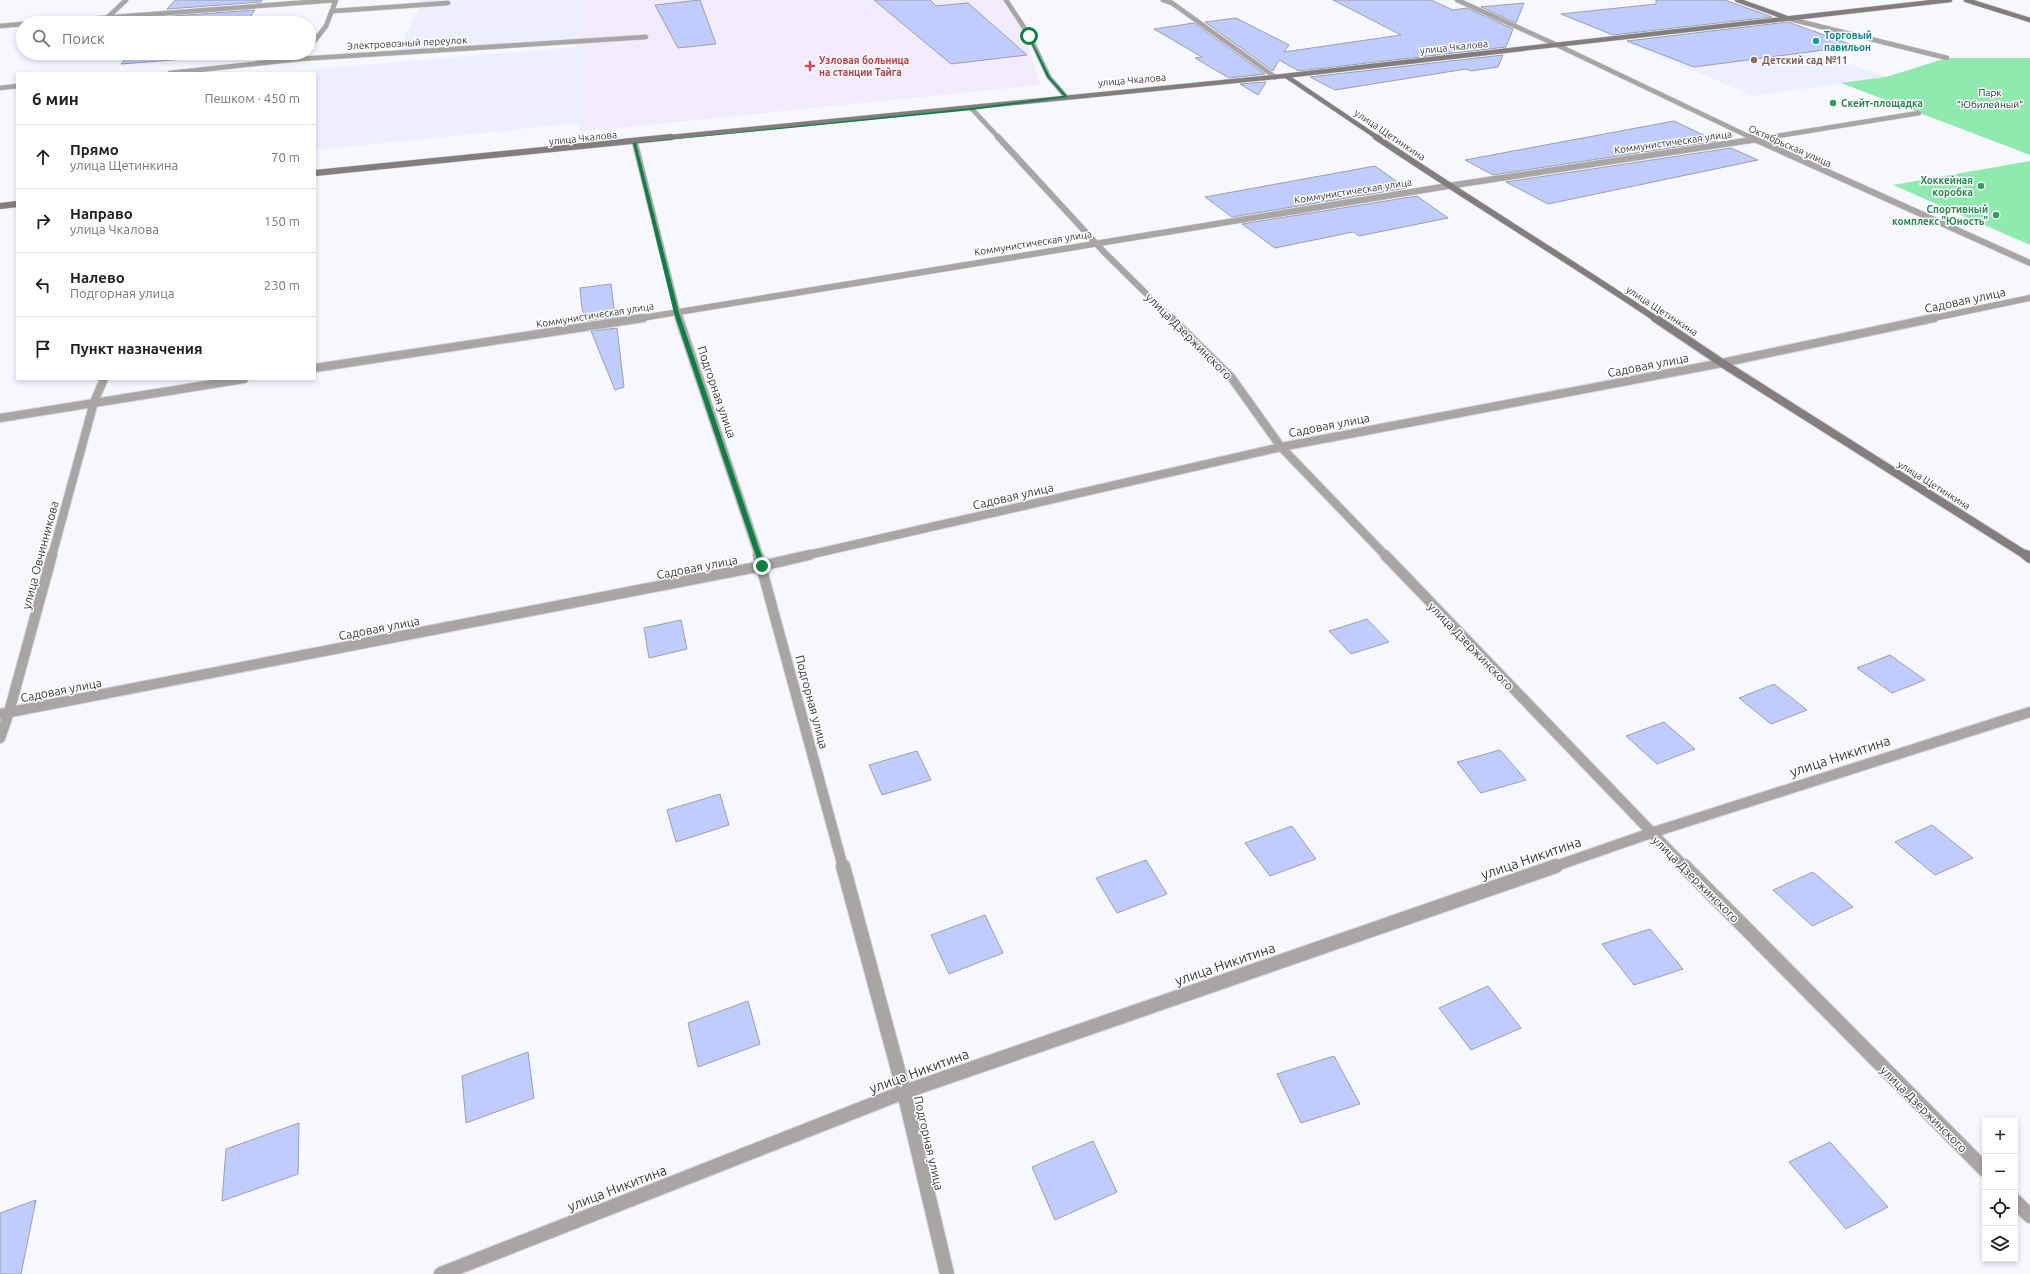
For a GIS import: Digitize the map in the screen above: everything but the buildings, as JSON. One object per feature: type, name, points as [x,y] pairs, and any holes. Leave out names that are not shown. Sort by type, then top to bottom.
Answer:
[{"type":"street","points":[[109,16],[126,0]]},
{"type":"street","points":[[132,16],[336,0],[334,11],[324,32],[316,41]]},
{"type":"street","points":[[1006,0],[1029,36],[1049,77],[1066,97]]},
{"type":"street","points":[[1163,0],[1172,3],[1275,77]]},
{"type":"street","name":"Октябрьская улица","points":[[1457,0],[1557,45],[1755,140],[2030,263]]},
{"type":"street","points":[[1736,0],[1790,19],[1947,58]]},
{"type":"street","name":"улица Чкалова","points":[[316,174],[972,109],[1066,97],[1286,76],[1950,0]]},
{"type":"street","points":[[1966,0],[2030,20]]},
{"type":"street","points":[[334,11],[448,3]]},
{"type":"street","points":[[0,26],[16,25]]},
{"type":"street","name":"Электровозный переулок","points":[[316,58],[646,37]]},
{"type":"street","name":"Электровозный переулок","points":[[184,72],[290,60]]},
{"type":"street","name":"улица Щетинкина","points":[[1286,76],[1448,186],[1578,267],[1722,363],[2030,558]]},
{"type":"street","points":[[0,88],[16,86]]},
{"type":"street","name":"улица Дзержинского","points":[[972,109],[1096,243],[1231,377],[1281,446],[1651,833],[1982,1167]]},
{"type":"street","name":"Коммунистическая улица","points":[[316,368],[677,313],[1448,186],[1755,140],[1919,113]]},
{"type":"street","name":"Подгорная улица","points":[[634,143],[677,313],[762,566],[904,1092],[947,1274]]},
{"type":"street","points":[[0,206],[16,204]]},
{"type":"street","name":"Садовая улица","points":[[5,713],[762,566],[1281,446],[1722,363],[2030,298]]},
{"type":"street","name":"улица Овчинникова","points":[[0,738],[5,713],[94,402],[104,380]]},
{"type":"street","points":[[0,418],[237,380]]},
{"type":"street","name":"улица Никитина","points":[[441,1274],[904,1092],[1651,833],[2030,712]]},
{"type":"street","points":[[2018,1204],[2030,1216]]},
{"type":"shaded area","points":[[422,0],[584,0],[577,40],[397,54]]},
{"type":"shaded area","name":"Узловая больница на станции Тайга","points":[[584,0],[1006,0],[1021,22],[1040,85],[579,132],[588,48],[576,47]]},
{"type":"shaded area","name":"Детский сад №11","points":[[1751,28],[1886,77],[1754,96],[1627,43]]},
{"type":"shaded area","points":[[588,47],[580,123],[316,150],[315,69]]},
{"type":"green space","name":"Парк \"Юбилейный\"","points":[[1947,58],[2030,58],[2030,155],[1841,83],[1886,77]]},
{"type":"green space","name":"Спортивный комплекс \"Юность\"","points":[[2030,161],[2030,245],[1893,185]]},
{"type":"place","name":"Торговый павильон","points":[[1816,41]]},
{"type":"place","name":"Детский сад №11","points":[[1754,60]]},
{"type":"place","name":"Узловая больница на станции Тайга","points":[[810,66]]},
{"type":"place","name":"Скейт-площадка","points":[[1833,103]]},
{"type":"place","name":"Хоккейная коробка","points":[[1981,186]]},
{"type":"place","name":"Спортивный комплекс \"Юность\"","points":[[1996,215]]},
{"type":"route","points":[[762,566],[677,313],[634,143],[972,109],[1066,97],[1049,77],[1029,36]]}]
